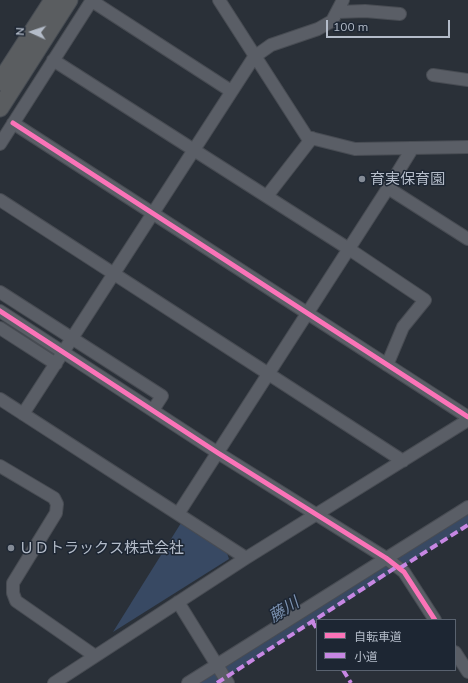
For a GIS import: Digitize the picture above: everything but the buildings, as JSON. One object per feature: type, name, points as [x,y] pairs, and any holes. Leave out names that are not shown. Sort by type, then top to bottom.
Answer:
[{"type":"highway","points":[[0,82],[53,0]]},
{"type":"highway","points":[[0,108],[69,0]]},
{"type":"street","points":[[219,0],[254,57],[307,137],[355,149],[468,147]]},
{"type":"street","points":[[23,414],[254,57],[271,45],[318,29],[332,22],[343,0]]},
{"type":"street","points":[[0,144],[92,1],[231,91]]},
{"type":"street","points":[[338,12],[365,11],[400,14]]},
{"type":"street","points":[[53,60],[267,196],[425,300],[403,327],[387,365]]},
{"type":"street","points":[[433,75],[468,80]]},
{"type":"street","points":[[13,123],[468,417]]},
{"type":"street","points":[[267,196],[312,138]]},
{"type":"street","points":[[178,514],[412,149]]},
{"type":"street","points":[[388,188],[468,239]]},
{"type":"street","points":[[0,200],[403,461]]},
{"type":"street","points":[[0,292],[162,396],[153,410]]},
{"type":"street","points":[[0,311],[218,453],[386,558],[404,572],[434,619]]},
{"type":"street","points":[[0,328],[56,364]]},
{"type":"street","points":[[0,399],[246,558]]},
{"type":"street","points":[[54,683],[246,558],[318,515],[468,420]]},
{"type":"street","points":[[0,466],[54,498],[57,504],[56,513],[13,583],[13,593],[16,601],[95,656]]},
{"type":"street","points":[[188,683],[468,507]]},
{"type":"street","points":[[178,602],[228,683]]},
{"type":"street","points":[[456,654],[468,672]]},
{"type":"water","points":[[181,523],[227,553],[229,559],[113,632]]},
{"type":"waterway","name":"藤川","points":[[405,556],[468,517]]},
{"type":"waterway","name":"藤川","points":[[203,683],[385,568]]},
{"type":"marked path","points":[[400,568],[468,525]]},
{"type":"marked path","points":[[316,619],[398,566]]},
{"type":"marked path","points":[[217,683],[316,619]]},
{"type":"marked path","points":[[312,621],[316,627]]},
{"type":"marked path","points":[[344,671],[351,683]]},
{"type":"cycle path","points":[[13,123],[468,417]]},
{"type":"cycle path","points":[[0,311],[218,453],[386,558],[404,572],[434,619]]},
{"type":"place","name":"育実保育園","points":[[362,179]]},
{"type":"place","name":"ＵＤトラックス株式会社","points":[[11,548]]}]
